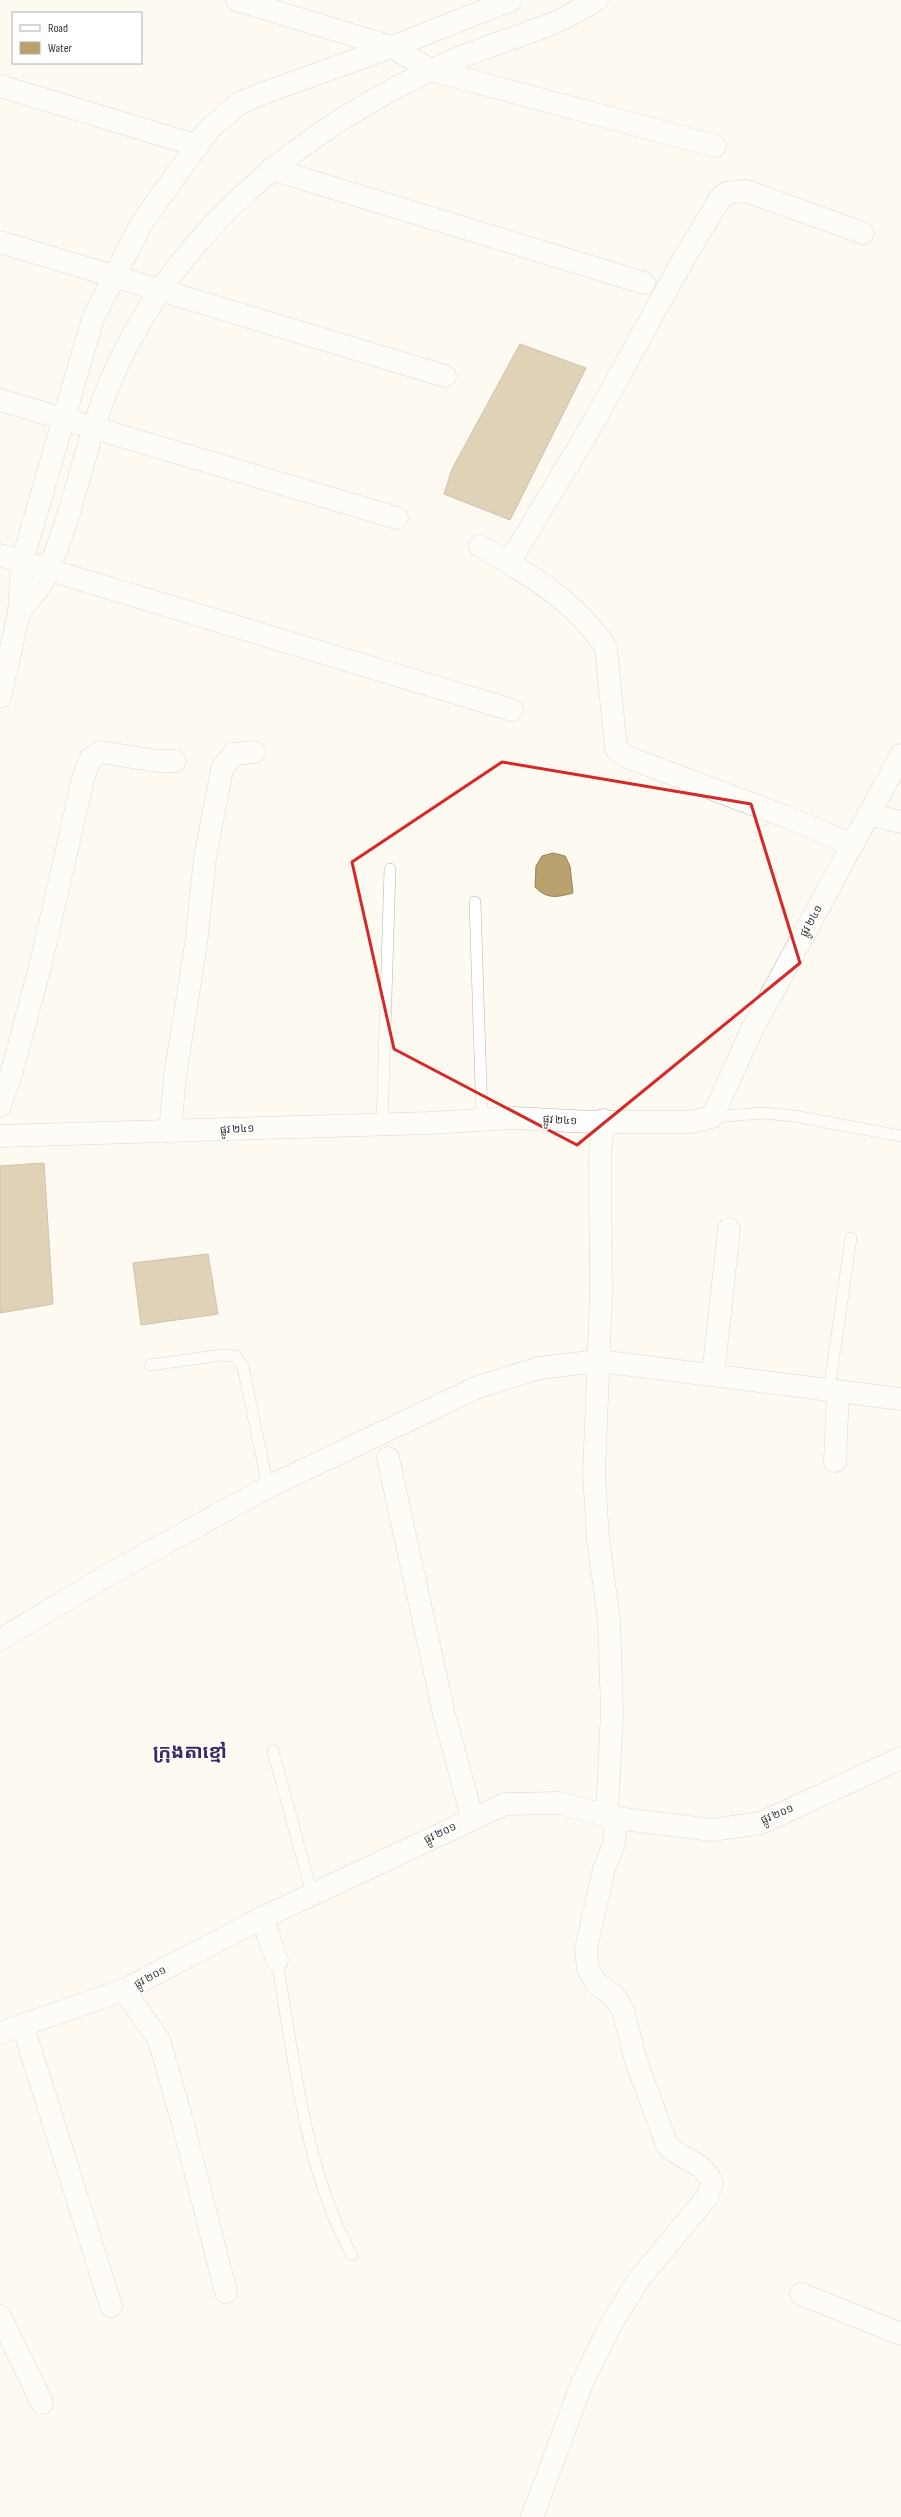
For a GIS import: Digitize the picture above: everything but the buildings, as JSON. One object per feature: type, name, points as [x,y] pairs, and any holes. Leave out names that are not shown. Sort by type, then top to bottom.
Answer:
[{"type":"street","points":[[237,0],[392,47],[431,70],[715,146]]},
{"type":"street","points":[[0,697],[19,613],[22,562],[62,418],[93,318],[141,224],[209,129],[240,103],[392,47],[511,0]]},
{"type":"street","points":[[19,613],[48,570],[68,515],[105,391],[132,334],[160,290],[209,229],[271,169],[322,131],[382,94],[450,61],[555,22],[597,0]]},
{"type":"street","points":[[0,86],[198,146]]},
{"type":"street","points":[[271,169],[644,283]]},
{"type":"street","points":[[509,563],[592,425],[683,260],[720,199],[726,193],[746,191],[863,233]]},
{"type":"street","points":[[0,242],[445,376]]},
{"type":"street","points":[[0,400],[396,518]]},
{"type":"street","points":[[480,546],[539,580],[597,635],[606,648],[616,749],[627,757],[784,816],[853,845]]},
{"type":"street","points":[[0,555],[512,710]]},
{"type":"street","points":[[0,1106],[31,1003],[83,779],[90,759],[102,752],[157,761],[175,761]]},
{"type":"street","points":[[170,1132],[177,1062],[196,944],[205,858],[222,769],[233,754],[254,752]]},
{"type":"street","name":"ផ្លូវ ២៤១","points":[[0,1136],[87,1132],[170,1132],[482,1119],[691,1122],[712,1117],[752,1030],[901,755]]},
{"type":"street","points":[[869,814],[901,822]]},
{"type":"street","points":[[532,2517],[582,2383],[608,2330],[636,2282],[707,2197],[712,2183],[706,2170],[672,2151],[667,2145],[636,2061],[623,2010],[614,1996],[596,1983],[588,1969],[586,1949],[604,1869],[614,1844],[612,1816],[612,1711],[609,1620],[598,1539],[594,1474],[599,1361],[600,1156],[604,1120]]},
{"type":"street","points":[[713,1375],[729,1229]]},
{"type":"street","points":[[0,1640],[108,1575],[268,1487],[478,1387],[539,1368],[599,1361],[901,1399]]},
{"type":"street","points":[[834,1390],[836,1461]]},
{"type":"street","points":[[388,1458],[444,1714],[472,1818]]},
{"type":"street","name":"ផ្លូវ ២០១","points":[[0,2033],[124,1990],[262,1918],[472,1818],[505,1804],[559,1803],[612,1816],[712,1830],[761,1823],[901,1758]]},
{"type":"street","points":[[262,1918],[277,1960]]},
{"type":"street","points":[[124,1990],[159,2040],[183,2124],[226,2292]]},
{"type":"street","points":[[22,2026],[110,2306]]},
{"type":"street","points":[[801,2294],[901,2334]]},
{"type":"street","points":[[0,2316],[42,2403]]},
{"type":"lane","points":[[382,1124],[390,869]]},
{"type":"lane","points":[[475,902],[482,1119]]},
{"type":"lane","points":[[712,1117],[763,1113],[786,1115],[901,1136]]},
{"type":"lane","points":[[834,1390],[851,1238]]},
{"type":"lane","points":[[150,1365],[222,1355],[236,1356],[244,1368],[268,1487]]},
{"type":"lane","points":[[273,1751],[312,1894]]},
{"type":"lane","points":[[277,1960],[312,2147],[337,2228],[352,2255]]},
{"type":"highlighted area","points":[[502,762],[751,804],[800,963],[577,1145],[394,1049],[352,862]]},
{"type":"water","points":[[520,344],[586,368],[510,520],[444,494],[452,469]]},
{"type":"water","points":[[553,853],[565,856],[570,866],[573,893],[562,896],[549,896],[535,887],[536,866],[542,856]]},
{"type":"water","points":[[44,1163],[53,1304],[0,1313],[0,1166]]},
{"type":"water","points":[[208,1254],[218,1314],[141,1325],[133,1263]]},
{"type":"district","name":"ក្រុងតាខ្មៅ","points":[[190,1752]]}]
